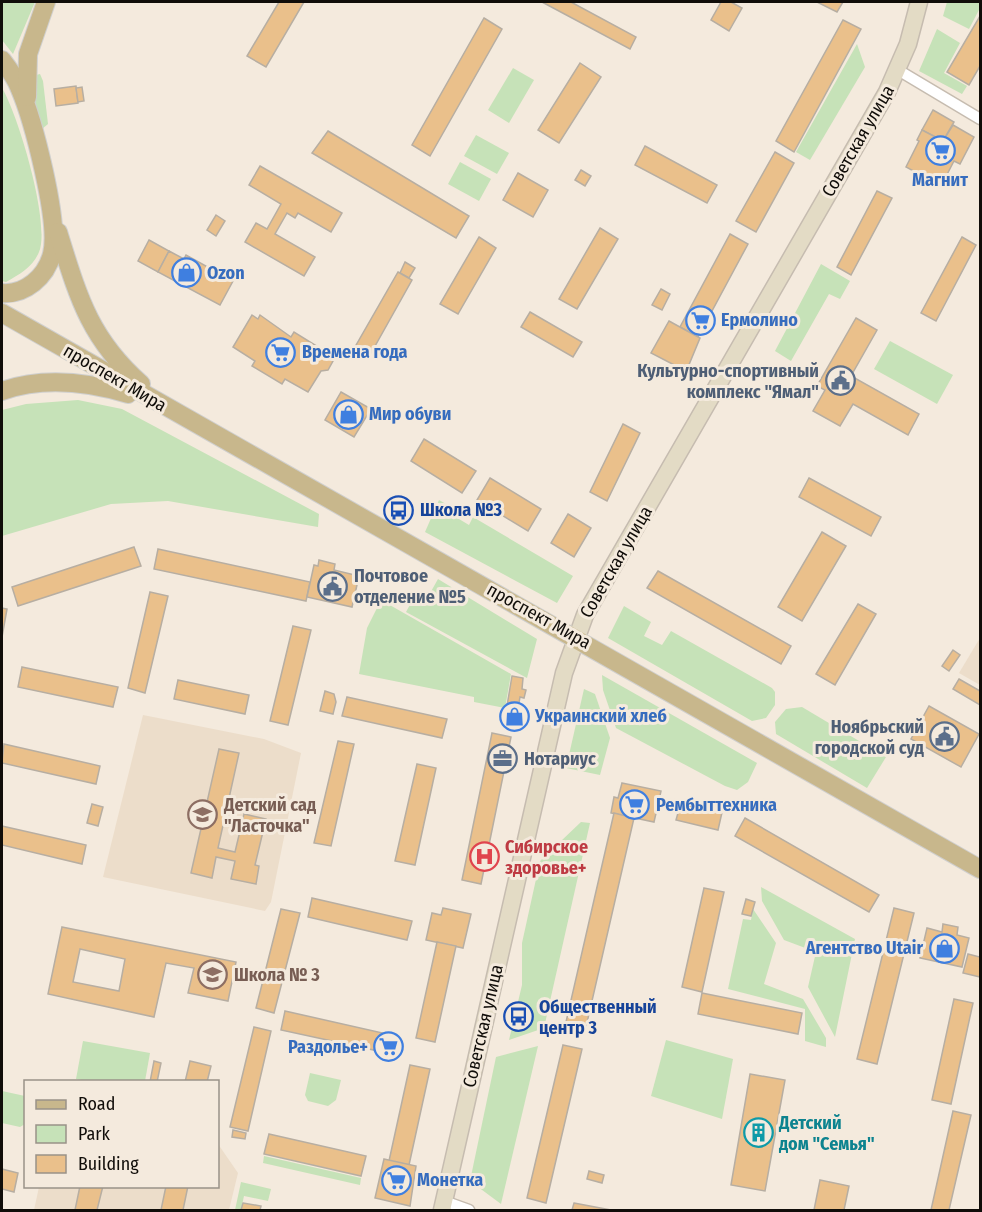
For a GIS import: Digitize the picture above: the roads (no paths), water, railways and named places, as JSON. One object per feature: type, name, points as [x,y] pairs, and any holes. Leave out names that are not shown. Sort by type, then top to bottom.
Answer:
[{"type":"main road","points":[[29,116],[26,84],[28,54],[46,2]]},
{"type":"main road","name":"Советская улица","points":[[443,1206],[564,673],[575,636],[898,70],[919,2]]},
{"type":"main road","points":[[2,60],[19,87],[29,116],[48,197],[76,291],[98,338],[117,363],[169,409]]},
{"type":"main road","points":[[2,293],[20,291],[32,285],[48,264],[54,239],[48,197]]},
{"type":"main road","name":"проспект Мира","points":[[2,313],[575,636],[981,869]]},
{"type":"main road","points":[[2,391],[29,385],[81,383],[106,387],[169,409]]},
{"type":"street","points":[[898,70],[981,119]]},
{"type":"street","points":[[443,1206],[469,1210]]},
{"type":"place","name":"Магнит","points":[[940,151]]},
{"type":"place","name":"Ozon","points":[[186,273]]},
{"type":"place","name":"Ермолино","points":[[700,320]]},
{"type":"place","name":"Времена года","points":[[281,352]]},
{"type":"place","name":"Культурно-спортивный комплекс \"Ямал\"","points":[[840,381]]},
{"type":"place","name":"Мир обуви","points":[[348,414]]},
{"type":"place","name":"Школа №3","points":[[399,510]]},
{"type":"place","name":"Почтовое отделение №5","points":[[333,586]]},
{"type":"place","name":"Украинский хлеб","points":[[514,716]]},
{"type":"place","name":"Ноябрьский городской суд","points":[[945,737]]},
{"type":"place","name":"Нотариус","points":[[503,759]]},
{"type":"place","name":"Рембыттехника","points":[[635,805]]},
{"type":"place","name":"Детский сад \"Ласточка\"","points":[[203,815]]},
{"type":"place","name":"Сибирское здоровье+","points":[[484,857]]},
{"type":"place","name":"Агентство Utair","points":[[944,948]]},
{"type":"place","name":"Школа № 3","points":[[213,975]]},
{"type":"place","name":"Общественный центр 3","points":[[518,1017]]},
{"type":"place","name":"Раздолье+","points":[[389,1047]]},
{"type":"place","name":"Детский дом \"Семья\"","points":[[758,1133]]},
{"type":"place","name":"Монетка","points":[[396,1180]]}]
